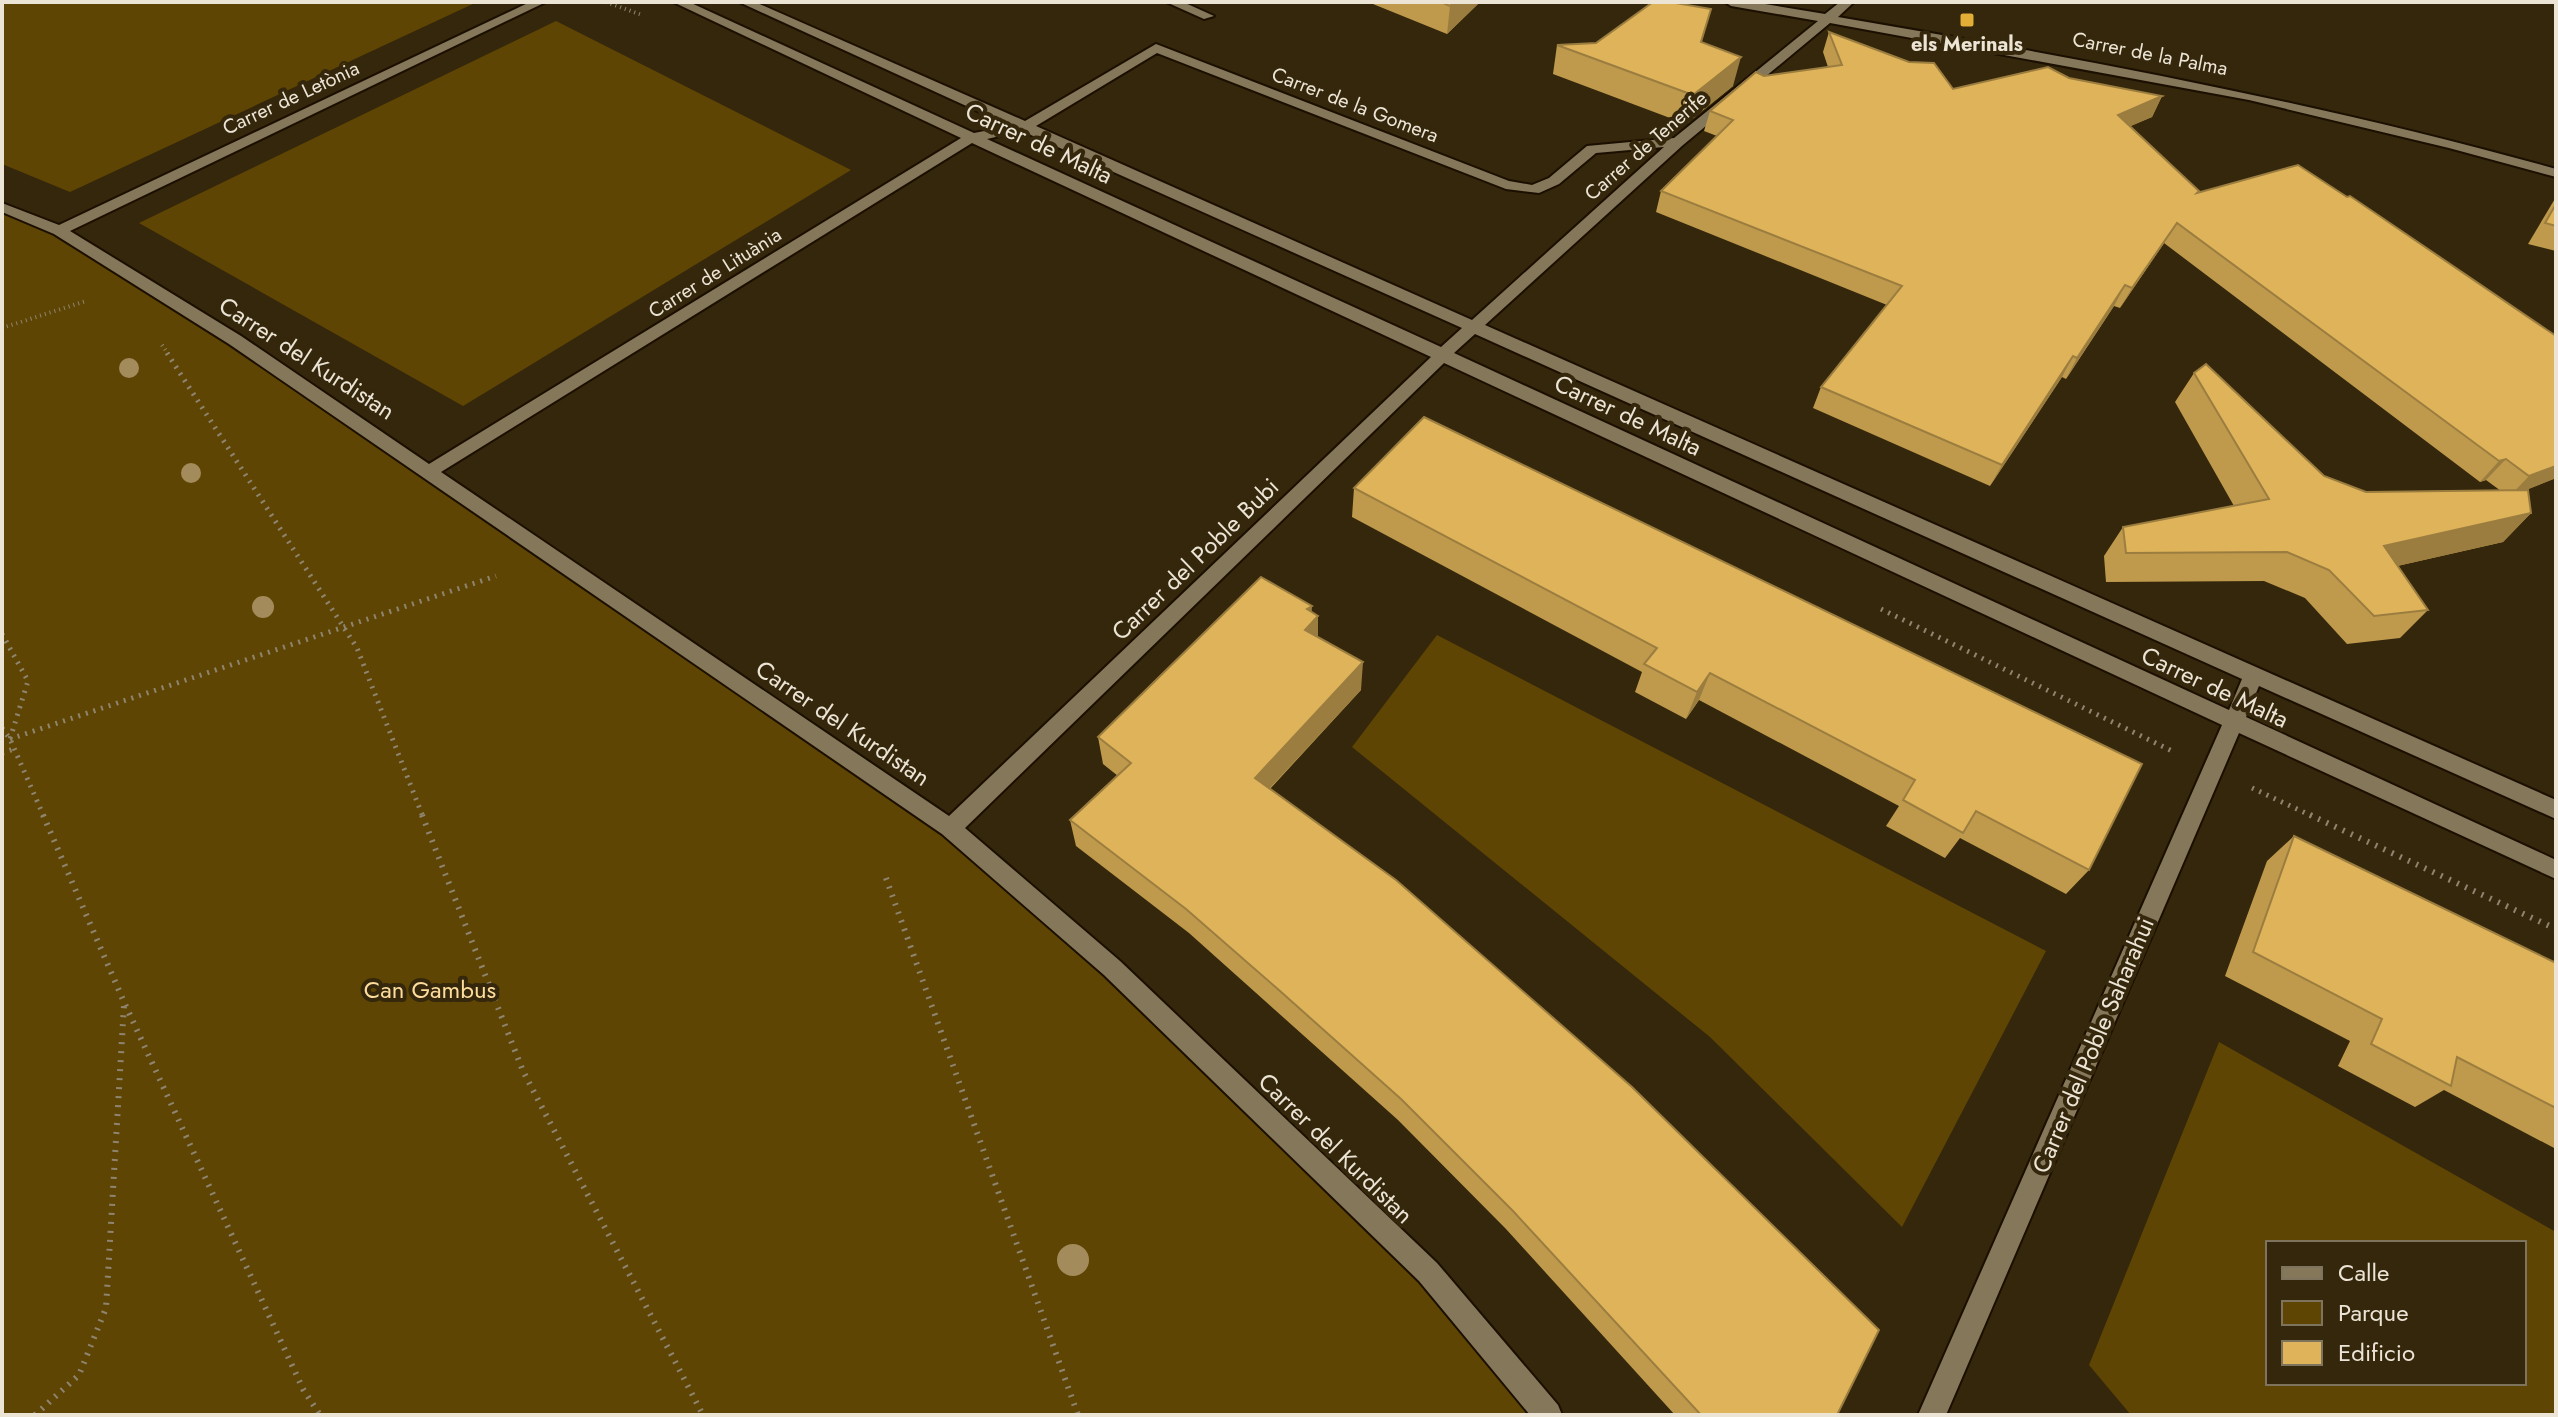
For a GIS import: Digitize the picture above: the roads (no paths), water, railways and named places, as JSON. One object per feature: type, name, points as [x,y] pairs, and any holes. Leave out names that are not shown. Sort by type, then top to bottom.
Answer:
[{"type":"street","name":"Carrer de Letònia","points":[[59,231],[540,2]]},
{"type":"street","name":"Carrer de Malta","points":[[679,2],[2556,870]]},
{"type":"street","name":"Carrer de Malta","points":[[745,2],[2556,810]]},
{"type":"street","points":[[1172,2],[1208,16]]},
{"type":"street","name":"Carrer de la Palma","points":[[1731,2],[2020,50],[2228,90],[2486,152],[2556,173]]},
{"type":"street","name":"Carrer de Tenerife","points":[[1475,326],[1678,142],[1848,2]]},
{"type":"street","name":"Carrer de la Gomera","points":[[1027,126],[1156,48],[1506,185],[1534,190],[1554,181],[1592,149],[1678,142]]},
{"type":"street","name":"Carrer de Lituània","points":[[430,471],[971,138],[1027,126]]},
{"type":"street","name":"Carrer del Kurdistan","points":[[2,207],[59,231],[235,340],[950,828],[1112,968],[1428,1272],[1548,1415]]},
{"type":"street","name":"Carrer del Poble Bubi","points":[[950,828],[1475,326]]},
{"type":"street","name":"Carrer del Poble Saharahui","points":[[1932,1415],[2254,675]]},
{"type":"place","name":"els Merinals","points":[[1967,20]]},
{"type":"park label","name":"Can Gambus","points":[[430,989]]}]
